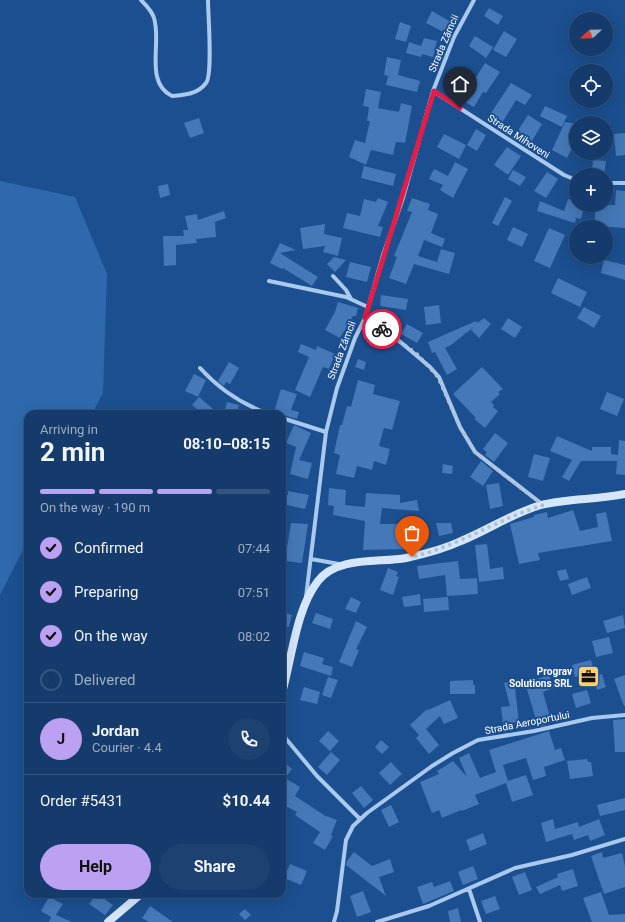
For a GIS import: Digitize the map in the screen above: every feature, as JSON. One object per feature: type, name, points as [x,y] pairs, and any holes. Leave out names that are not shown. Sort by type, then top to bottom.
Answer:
[{"type":"main road","name":"Strada Zămcii","points":[[286,677],[304,604],[318,581],[325,574],[345,566],[404,558],[441,549],[523,512],[543,505],[625,494]]},
{"type":"main road","points":[[108,922],[136,898]]},
{"type":"street","points":[[141,0],[147,6],[154,19],[156,76],[163,90],[172,96],[190,94],[202,88],[207,83],[209,64],[208,0]]},
{"type":"street","name":"Strada Zămcii","points":[[304,604],[326,432],[345,365],[365,318],[434,91],[454,37],[474,0]]},
{"type":"street","name":"Strada Mihoveni","points":[[434,91],[569,177]]},
{"type":"street","points":[[613,184],[625,183]]},
{"type":"street","points":[[333,276],[346,290],[351,300]]},
{"type":"street","points":[[269,281],[323,292],[351,300],[368,307]]},
{"type":"street","points":[[365,318],[391,334],[430,367],[438,377],[460,427],[475,452],[543,505]]},
{"type":"street","points":[[200,368],[218,387],[233,399],[259,410]]},
{"type":"street","points":[[286,419],[326,432]]},
{"type":"street","points":[[311,558],[345,566]]},
{"type":"street","name":"Strada Aeroportului","points":[[334,922],[337,912],[346,840],[353,826],[360,819],[432,766],[452,752],[478,740],[534,731],[592,718],[625,715]]},
{"type":"street","points":[[286,739],[317,776],[360,819]]},
{"type":"street","points":[[377,922],[428,906],[516,868],[572,855],[625,839]]},
{"type":"street","points":[[469,889],[480,922]]},
{"type":"shaded area","points":[[0,181],[75,197],[107,274],[103,393],[94,410],[24,410],[24,548],[0,595]]},
{"type":"building","points":[[489,8],[503,16],[498,25],[484,16]]},
{"type":"building","points":[[432,11],[451,22],[445,33],[426,23]]},
{"type":"building","points":[[400,22],[411,26],[406,42],[395,39]]},
{"type":"building","points":[[504,31],[517,39],[506,57],[493,50]]},
{"type":"building","points":[[475,36],[493,47],[486,58],[469,46]]},
{"type":"building","points":[[424,38],[437,41],[433,57],[422,54],[421,57],[406,53],[409,42],[421,46]]},
{"type":"building","points":[[387,57],[401,60],[398,75],[420,81],[417,92],[386,85],[388,76],[384,75]]},
{"type":"building","points":[[485,63],[500,72],[486,93],[483,92],[474,107],[453,95],[454,92],[446,87],[453,75],[471,85]]},
{"type":"building","points":[[511,83],[532,95],[525,105],[516,100],[502,123],[489,116]]},
{"type":"building","points":[[366,89],[381,92],[378,108],[399,112],[401,103],[412,106],[405,143],[396,142],[393,155],[371,150],[366,165],[349,157],[355,140],[365,143],[370,121],[367,121],[369,107],[363,106]]},
{"type":"building","points":[[545,106],[567,116],[562,127],[540,116]]},
{"type":"building","points":[[528,115],[542,124],[532,141],[517,132]]},
{"type":"building","points":[[199,118],[204,133],[190,138],[184,123]]},
{"type":"building","points":[[565,122],[569,123],[569,154],[567,158],[552,150]]},
{"type":"building","points":[[476,129],[486,135],[477,151],[467,145]]},
{"type":"building","points":[[625,133],[625,155],[616,156],[614,134]]},
{"type":"building","points":[[444,134],[466,145],[459,159],[437,147]]},
{"type":"building","points":[[507,147],[521,156],[508,175],[494,165]]},
{"type":"building","points":[[593,160],[606,161],[605,168],[592,168]]},
{"type":"building","points":[[455,162],[468,169],[453,198],[440,190],[443,185],[429,179],[434,169],[448,176]]},
{"type":"building","points":[[364,166],[396,174],[393,186],[361,178]]},
{"type":"building","points":[[513,170],[526,177],[520,186],[508,179]]},
{"type":"building","points":[[547,172],[558,179],[546,198],[534,191]]},
{"type":"building","points":[[168,184],[170,195],[160,198],[158,186]]},
{"type":"building","points":[[616,190],[625,191],[625,228],[613,227],[613,220],[595,220],[595,212],[613,212],[613,205],[615,205]]},
{"type":"building","points":[[505,197],[512,201],[498,226],[492,223]]},
{"type":"building","points":[[378,198],[388,202],[378,226],[383,227],[380,237],[343,228],[347,213],[360,216],[364,199],[376,202]]},
{"type":"building","points":[[412,198],[430,204],[428,210],[438,214],[431,233],[445,239],[442,247],[424,240],[418,256],[437,262],[441,249],[455,253],[449,274],[414,264],[406,284],[389,278],[397,257],[394,256],[412,212],[407,211]]},
{"type":"building","points":[[568,199],[569,212],[583,212],[581,219],[576,218],[576,220],[569,221],[537,211],[540,201],[564,211]]},
{"type":"building","points":[[224,211],[226,218],[215,222],[216,237],[196,239],[197,243],[176,245],[176,265],[164,266],[163,236],[184,236],[183,230],[188,230],[185,216],[197,214],[198,220]]},
{"type":"building","points":[[325,224],[324,234],[342,238],[338,256],[323,252],[325,246],[303,249],[300,228]]},
{"type":"building","points":[[513,227],[528,234],[522,247],[507,240]]},
{"type":"building","points":[[549,228],[565,235],[550,268],[534,261]]},
{"type":"building","points":[[280,243],[296,250],[280,253],[318,277],[312,286],[283,268],[282,269],[270,263]]},
{"type":"building","points":[[334,257],[346,260],[335,272],[327,264]]},
{"type":"building","points":[[350,262],[371,267],[367,282],[346,277]]},
{"type":"building","points":[[613,262],[625,265],[625,280],[601,273],[603,264],[613,264]]},
{"type":"building","points":[[558,278],[587,292],[580,307],[551,293]]},
{"type":"building","points":[[381,295],[408,299],[406,310],[380,306]]},
{"type":"building","points":[[338,302],[358,308],[356,316],[353,316],[340,338],[325,330],[335,312]]},
{"type":"building","points":[[439,305],[441,323],[426,325],[424,307]]},
{"type":"building","points":[[584,307],[601,316],[594,328],[577,318]]},
{"type":"building","points":[[484,318],[491,324],[479,338],[471,330],[475,326],[445,348],[457,369],[447,375],[435,352],[432,353],[428,342],[476,321],[477,323]]},
{"type":"building","points":[[508,318],[522,327],[515,338],[501,329]]},
{"type":"building","points":[[407,324],[423,333],[417,343],[401,334]]},
{"type":"building","points":[[301,344],[316,350],[317,346],[335,354],[329,369],[323,367],[310,397],[295,390],[309,357],[298,352]]},
{"type":"building","points":[[358,359],[366,362],[364,370],[355,367]]},
{"type":"building","points":[[229,362],[239,368],[230,384],[226,382],[224,386],[218,381]]},
{"type":"building","points":[[482,367],[503,389],[498,392],[500,394],[491,402],[494,405],[493,407],[498,411],[485,428],[474,419],[476,418],[453,394]]},
{"type":"building","points":[[194,374],[206,380],[198,397],[185,391]]},
{"type":"building","points":[[358,380],[375,385],[373,394],[400,401],[392,430],[384,428],[379,446],[390,449],[386,465],[374,461],[372,470],[357,466],[354,478],[336,474],[340,455],[334,453],[340,425],[342,425],[347,406],[351,407]]},
{"type":"building","points":[[281,389],[297,394],[291,410],[299,412],[297,419],[286,416],[286,410],[275,410]]},
{"type":"building","points":[[607,392],[624,399],[617,416],[600,409]]},
{"type":"building","points":[[199,397],[214,410],[198,410],[192,405]]},
{"type":"building","points":[[227,402],[239,405],[238,410],[225,410]]},
{"type":"building","points":[[294,425],[311,433],[299,460],[312,463],[308,479],[290,474],[296,447],[286,443]]},
{"type":"building","points":[[495,433],[508,443],[494,462],[485,455],[487,452],[483,449]]},
{"type":"building","points":[[557,436],[592,451],[592,447],[611,447],[611,454],[618,455],[619,440],[625,441],[625,475],[616,474],[617,461],[581,461],[569,481],[562,477],[572,460],[550,451]]},
{"type":"building","points":[[534,454],[550,458],[543,481],[528,477]]},
{"type":"building","points":[[481,461],[493,471],[483,486],[470,477]]},
{"type":"building","points":[[443,464],[453,466],[452,474],[442,473]]},
{"type":"building","points":[[499,483],[503,506],[490,509],[486,485]]},
{"type":"building","points":[[329,488],[346,490],[345,505],[365,507],[366,493],[400,495],[400,503],[417,500],[419,511],[382,508],[380,524],[406,524],[406,549],[363,550],[365,521],[333,515],[334,506],[328,505]]},
{"type":"building","points":[[288,491],[309,495],[305,509],[286,505],[286,495],[288,495]]},
{"type":"building","points":[[573,510],[580,531],[598,527],[596,514],[606,512],[612,541],[538,553],[540,560],[519,564],[510,524],[547,512],[548,518]]},
{"type":"building","points":[[291,523],[308,524],[302,563],[286,561]]},
{"type":"building","points":[[436,523],[451,523],[453,533],[439,536]]},
{"type":"building","points":[[487,544],[490,569],[503,567],[504,579],[479,582],[475,545]]},
{"type":"building","points":[[458,561],[460,579],[477,578],[478,594],[447,596],[445,575],[419,579],[417,566]]},
{"type":"building","points":[[388,568],[398,572],[396,576],[399,577],[393,595],[380,590]]},
{"type":"building","points":[[566,569],[569,579],[560,581],[557,571]]},
{"type":"building","points":[[587,577],[591,588],[572,595],[568,584]]},
{"type":"building","points":[[420,594],[421,605],[404,607],[402,597]]},
{"type":"building","points":[[351,597],[361,602],[356,613],[345,609]]},
{"type":"building","points":[[448,597],[449,610],[424,612],[423,599]]},
{"type":"building","points":[[286,613],[292,615],[289,627],[286,626]]},
{"type":"building","points":[[316,613],[333,619],[330,629],[312,623]]},
{"type":"building","points":[[623,615],[625,628],[607,633],[603,621]]},
{"type":"building","points":[[356,621],[367,627],[356,649],[359,650],[352,667],[339,662]]},
{"type":"building","points":[[609,637],[613,653],[596,657],[592,641]]},
{"type":"building","points":[[304,652],[324,658],[322,664],[333,667],[331,676],[300,666]]},
{"type":"building","points":[[591,660],[594,672],[575,677],[572,665]]},
{"type":"building","points":[[602,674],[606,687],[597,690],[593,677]]},
{"type":"building","points":[[549,675],[553,688],[543,692],[550,717],[544,719],[546,725],[538,726],[525,683]]},
{"type":"building","points":[[625,675],[625,706],[624,706],[614,679]]},
{"type":"building","points":[[328,677],[338,680],[331,698],[322,695]]},
{"type":"building","points":[[473,680],[473,685],[475,685],[475,694],[450,694],[450,681]]},
{"type":"building","points":[[514,680],[519,722],[503,724],[501,707],[510,706],[504,683]]},
{"type":"building","points":[[304,687],[320,692],[317,704],[300,700]]},
{"type":"building","points":[[587,690],[591,703],[576,708],[572,694]]},
{"type":"building","points":[[450,700],[458,718],[444,724],[440,716],[426,729],[439,745],[429,754],[416,738],[419,735],[410,725],[427,709],[428,710]]},
{"type":"building","points":[[625,719],[625,752],[615,752],[613,720]]},
{"type":"building","points":[[328,731],[339,741],[330,751],[319,741]]},
{"type":"building","points":[[549,731],[555,750],[561,748],[565,760],[544,767],[546,776],[533,780],[526,758],[503,765],[508,781],[526,775],[533,795],[512,802],[506,783],[475,795],[479,804],[462,811],[461,810],[442,818],[439,810],[432,813],[420,782],[439,774],[437,771],[453,761],[467,777],[459,758],[469,753],[480,778],[496,772],[489,750]]},
{"type":"building","points":[[381,740],[389,747],[382,754],[375,747]]},
{"type":"building","points":[[331,752],[340,760],[327,775],[318,767]]},
{"type":"building","points":[[587,759],[588,762],[591,762],[593,776],[570,779],[567,761]]},
{"type":"building","points":[[391,762],[402,774],[390,785],[379,773]]},
{"type":"building","points":[[286,764],[292,769],[286,777]]},
{"type":"building","points":[[286,779],[300,787],[295,796],[327,817],[337,820],[331,835],[333,836],[325,850],[313,843],[320,832],[295,815],[297,812],[286,806]]},
{"type":"building","points":[[361,786],[373,800],[364,808],[352,793]]},
{"type":"building","points":[[625,798],[625,810],[600,816],[597,805]]},
{"type":"building","points":[[391,805],[399,822],[389,827],[381,810]]},
{"type":"building","points":[[553,819],[555,829],[578,822],[579,827],[599,819],[605,835],[590,841],[588,835],[574,840],[572,834],[546,842],[541,823]]},
{"type":"building","points":[[483,833],[487,844],[470,851],[466,840]]},
{"type":"building","points":[[354,852],[372,866],[390,859],[394,872],[379,877],[386,896],[346,865],[347,861]]},
{"type":"building","points":[[602,852],[603,858],[622,853],[625,866],[625,887],[604,894],[591,856]]},
{"type":"building","points":[[290,864],[307,871],[301,885],[286,879],[286,873]]},
{"type":"building","points":[[473,866],[478,879],[463,885],[458,872]]},
{"type":"building","points":[[573,869],[578,886],[562,891],[560,885],[540,894],[536,887],[558,877],[557,874]]},
{"type":"building","points":[[525,872],[532,890],[519,895],[512,877]]},
{"type":"building","points":[[450,881],[454,891],[423,904],[417,887],[432,882],[434,887]]},
{"type":"building","points":[[363,891],[371,912],[357,917],[350,896]]},
{"type":"building","points":[[601,892],[609,915],[625,914],[625,922],[592,922],[583,898]]},
{"type":"building","points":[[495,896],[500,909],[486,914],[481,901]]},
{"type":"building","points":[[48,898],[51,898],[63,904],[56,915],[72,922],[49,922],[51,917],[41,911]]},
{"type":"building","points":[[94,898],[103,898],[113,905],[105,915],[89,904]]},
{"type":"building","points":[[150,906],[173,922],[149,922],[142,918]]},
{"type":"building","points":[[458,908],[461,922],[450,922],[448,911]]},
{"type":"building","points":[[245,909],[251,915],[245,920],[239,914]]},
{"type":"way so far","points":[[382,329],[391,334],[418,355],[438,377],[460,427],[475,452],[543,505],[493,525],[462,541],[441,549],[412,557]]},
{"type":"place","name":"Prograv Solutions SRL","points":[[588,677]]},
{"type":"route","points":[[382,329],[365,318],[434,91],[460,108]]}]
